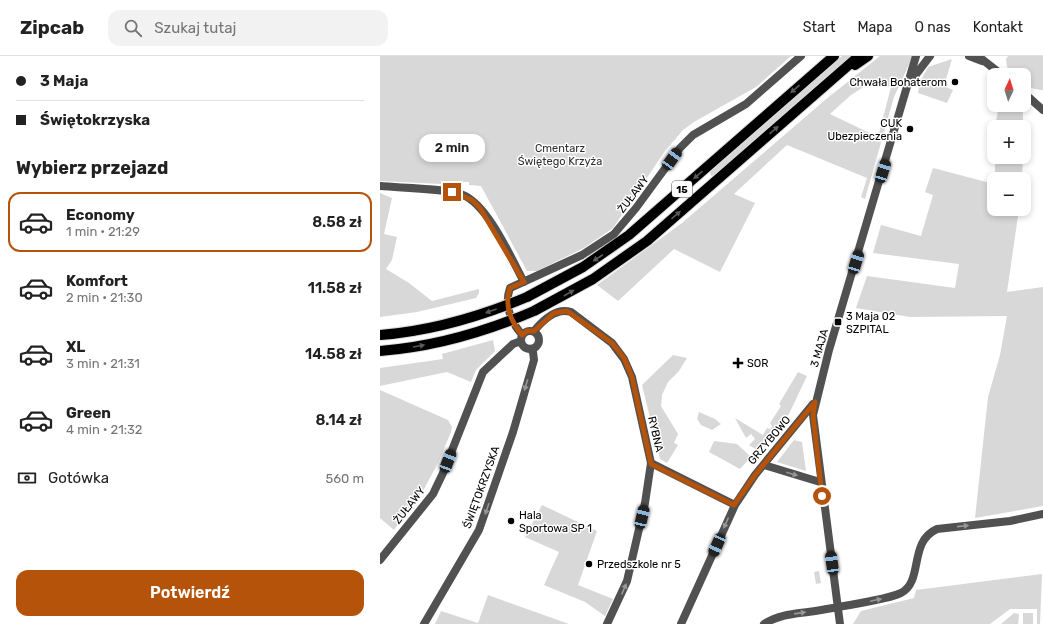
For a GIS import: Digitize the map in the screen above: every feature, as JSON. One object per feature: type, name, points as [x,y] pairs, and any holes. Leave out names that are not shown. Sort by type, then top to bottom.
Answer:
[{"type":"main road","name":"15","points":[[380,335],[426,329],[466,320],[527,297],[583,267],[629,235],[834,56]]},
{"type":"main road","name":"15","points":[[380,351],[451,340],[489,329],[534,311],[593,279],[647,241],[859,56]]},
{"type":"main road","points":[[830,81],[868,56]]},
{"type":"street","name":"ŻUŁAWY","points":[[524,282],[582,255],[614,234],[636,208],[680,148],[693,135],[746,104],[801,56]]},
{"type":"street","name":"3 MAJA","points":[[840,624],[820,482],[813,415],[815,402],[916,56]]},
{"type":"street","name":"3 MAJA","points":[[908,86],[930,56]]},
{"type":"street","points":[[969,56],[986,63]]},
{"type":"street","points":[[978,56],[993,68]]},
{"type":"street","points":[[1031,99],[1043,110]]},
{"type":"street","points":[[380,186],[452,192],[472,200],[486,215],[524,282],[510,288],[506,299],[515,326],[525,347],[530,349],[536,347],[539,343],[538,335],[534,331],[527,331],[522,338]]},
{"type":"street","name":"RYBNA","points":[[534,331],[554,313],[567,311],[612,343],[624,358],[632,377],[651,464],[645,503],[627,581],[607,624]]},
{"type":"street","name":"ŻUŁAWY","points":[[380,560],[433,494],[444,473],[483,372],[513,344],[522,338]]},
{"type":"street","name":"ŚWIĘTOKRZYSKA","points":[[424,624],[467,551],[485,515],[534,360],[533,352],[530,349]]},
{"type":"street","name":"GRZYBOWO","points":[[681,624],[734,505],[755,475],[764,466],[815,402]]},
{"type":"street","points":[[651,464],[734,505]]},
{"type":"street","points":[[764,466],[820,482]]},
{"type":"street","points":[[764,624],[775,617],[838,608],[893,596],[902,592],[908,587],[912,580],[922,540],[929,532],[937,529],[1010,521],[1043,514]]},
{"type":"green space","name":"Cmentarz Świętego Krzyża","points":[[380,56],[791,56],[756,87],[694,122],[683,130],[665,151],[613,228],[584,248],[537,271],[527,271],[481,186],[469,185],[469,182],[463,182],[462,185],[380,181]]},
{"type":"green space","points":[[842,56],[851,56],[711,176],[710,172]]},
{"type":"green space","points":[[880,56],[913,56],[894,97],[865,199],[861,197],[867,178],[787,145],[734,194],[755,203],[720,272],[674,249],[618,301],[597,285],[682,223],[825,100]],"holes":[[[870,83],[891,87],[878,137],[830,114],[851,95]]]},
{"type":"green space","points":[[1008,56],[1043,56],[1043,90],[1038,90],[1031,87],[1031,68],[1008,68],[1006,59]]},
{"type":"green space","points":[[952,59],[944,86],[953,90],[947,103],[918,93],[920,82],[928,67]]},
{"type":"green space","points":[[998,112],[1023,112],[1023,120],[996,120]]},
{"type":"green space","points":[[995,164],[1023,164],[1022,172],[995,172]]},
{"type":"green space","points":[[933,168],[987,182],[987,216],[1018,216],[1007,292],[1043,287],[1043,506],[975,518],[988,397],[1000,355],[1007,316],[910,317],[856,308],[867,276],[955,288],[959,264],[873,253],[881,225],[921,236],[933,195],[925,192]]},
{"type":"green space","points":[[380,193],[392,198],[384,234],[397,237],[392,260],[386,269],[409,283],[432,301],[479,289],[479,293],[476,298],[417,312],[380,317]]},
{"type":"green space","points":[[493,340],[495,351],[476,370],[471,382],[447,372],[380,386],[380,368],[443,359],[442,354]]},
{"type":"green space","points":[[673,355],[687,358],[679,371],[668,382],[662,395],[661,406],[678,434],[674,443],[678,445],[667,463],[660,459],[642,385]]},
{"type":"green space","points":[[798,372],[807,376],[789,414],[757,450],[749,445],[755,439],[751,434],[746,438],[735,418],[763,435],[767,428],[770,429],[772,426],[770,423],[781,406],[779,404]]},
{"type":"green space","points":[[380,390],[448,420],[452,427],[438,463],[424,489],[394,530],[380,518]]},
{"type":"green space","points":[[699,412],[715,419],[721,424],[712,430],[701,425],[697,419]]},
{"type":"green space","points":[[794,440],[802,442],[806,471],[777,462]]},
{"type":"green space","points":[[714,441],[737,444],[751,457],[740,469],[709,452]]},
{"type":"green space","name":"Przedszkole nr 5","points":[[542,505],[597,531],[578,585],[613,599],[605,616],[585,602],[544,585],[559,552],[525,537]]},
{"type":"green space","points":[[819,571],[821,583],[816,584],[814,572]]},
{"type":"green space","points":[[1042,574],[1040,624],[1037,624],[1037,609],[1010,609],[990,624],[853,624],[861,611],[914,598],[916,590]]},
{"type":"green space","points":[[488,595],[569,624],[435,624],[441,611],[478,623]]},
{"type":"green space","points":[[1014,613],[1019,614],[1018,624],[1001,624]]},
{"type":"green space","points":[[1023,613],[1033,613],[1033,624],[1023,624]]},
{"type":"place","name":"Chwała Bohaterom","points":[[955,82]]},
{"type":"place","name":"CUK Ubezpieczenia","points":[[910,129]]},
{"type":"place","name":"3 Maja 02 SZPITAL","points":[[838,322]]},
{"type":"place","name":"SOR","points":[[738,363]]},
{"type":"place","name":"Hala Sportowa SP 1","points":[[511,521]]},
{"type":"place","name":"Przedszkole nr 5","points":[[589,564]]},
{"type":"route","points":[[452,192],[472,200],[486,215],[524,282],[510,288],[506,299],[509,312],[515,326],[522,335],[527,331],[534,331],[541,323],[554,313],[567,311],[571,312],[612,343],[624,358],[632,377],[651,464],[734,505],[755,475],[807,414],[815,402],[813,415],[822,496]]}]
